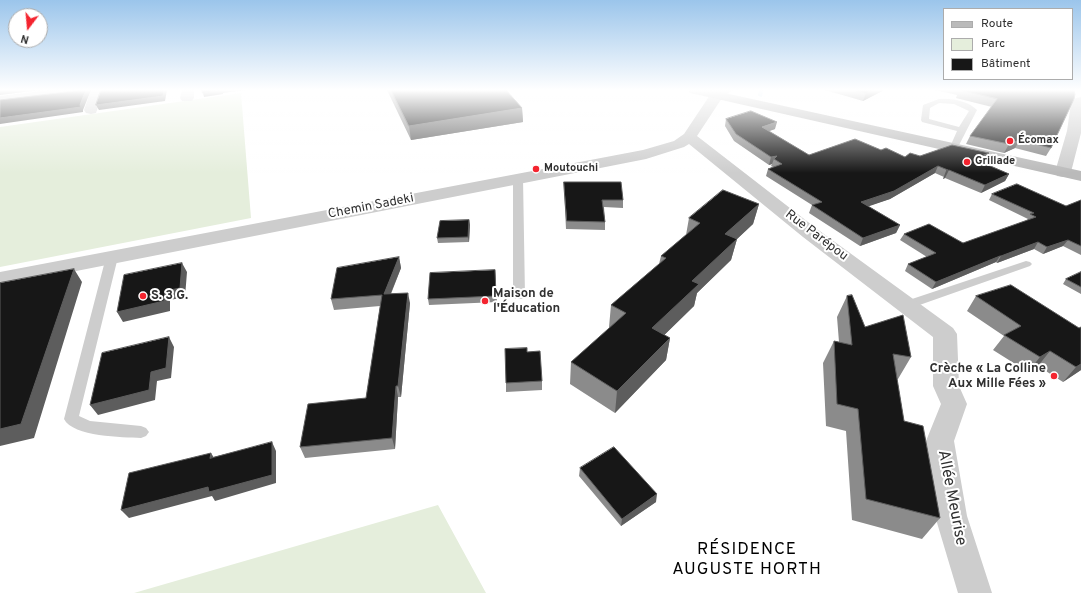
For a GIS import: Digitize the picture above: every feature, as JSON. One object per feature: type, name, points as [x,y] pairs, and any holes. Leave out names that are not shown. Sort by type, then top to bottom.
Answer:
[{"type":"main road","points":[[830,118],[1081,176]]},
{"type":"street","name":"Chemin Sadeki","points":[[0,279],[646,154],[679,144],[689,137],[703,118]]},
{"type":"street","points":[[1063,172],[1074,131],[1076,118]]},
{"type":"street","name":"Rue Parépou","points":[[689,137],[810,233],[945,334]]},
{"type":"street","name":"Allée Meurise","points":[[945,334],[946,386],[954,404],[940,441],[951,516],[975,593]]},
{"type":"lane","points":[[925,118],[925,120],[962,130]]},
{"type":"lane","points":[[954,147],[959,134],[969,118]]},
{"type":"lane","points":[[518,178],[519,296]]},
{"type":"lane","points":[[112,257],[71,419],[88,427],[141,432]]},
{"type":"lane","points":[[907,305],[1026,264]]},
{"type":"green space","points":[[66,118],[243,118],[251,218],[0,267],[0,127]]},
{"type":"green space","points":[[438,505],[486,593],[134,593]]},
{"type":"building","points":[[405,118],[461,118],[409,126]]},
{"type":"building","points":[[767,118],[777,122],[762,127],[809,155],[855,139],[881,150],[886,148],[905,157],[910,153],[920,156],[952,145],[989,153],[974,159],[1009,174],[985,185],[949,170],[946,171],[948,170],[938,166],[894,191],[861,202],[900,225],[863,238],[812,205],[822,202],[768,169],[782,164],[774,159],[777,156],[771,157],[736,134],[726,119]]},
{"type":"building","points":[[983,118],[1065,118],[1051,148],[1020,140],[1009,144],[970,136]]},
{"type":"building","points":[[564,182],[621,182],[623,200],[602,200],[605,222],[567,221]]},
{"type":"building","points":[[1017,184],[1066,206],[1081,200],[1081,246],[1068,240],[1047,247],[1038,242],[936,282],[908,264],[936,253],[904,234],[929,224],[963,243],[1036,217],[1030,214],[1034,213],[992,194]]},
{"type":"building","points":[[723,190],[759,204],[725,234],[737,239],[692,281],[699,284],[652,328],[670,338],[617,391],[571,362],[626,313],[611,305],[666,258],[661,256],[700,223],[689,218]]},
{"type":"building","points":[[469,220],[468,237],[437,238],[440,221]]},
{"type":"building","points":[[399,257],[384,294],[408,293],[398,386],[396,386],[392,438],[300,447],[308,404],[366,398],[382,295],[331,299],[337,268]]},
{"type":"building","points":[[182,263],[180,288],[165,291],[164,301],[117,312],[124,275]]},
{"type":"building","points":[[74,269],[21,424],[0,429],[0,283]]},
{"type":"building","points":[[495,270],[496,296],[428,299],[430,273]]},
{"type":"building","points":[[1081,272],[1081,287],[1066,279]]},
{"type":"building","points":[[1011,285],[1079,328],[1081,327],[1081,364],[1076,367],[1050,351],[1040,357],[1004,335],[1021,326],[976,296]]},
{"type":"building","points":[[852,295],[865,327],[903,315],[911,357],[893,354],[904,421],[923,426],[940,518],[866,499],[858,409],[837,404],[834,341],[852,345],[847,296]]},
{"type":"building","points":[[169,337],[166,368],[151,372],[149,390],[90,405],[102,353]]},
{"type":"building","points":[[527,348],[527,352],[540,351],[542,381],[506,383],[505,349]]},
{"type":"building","points":[[272,442],[272,475],[209,492],[208,487],[121,510],[129,473],[211,453],[210,458]]},
{"type":"building","points":[[614,447],[657,494],[622,519],[580,468]]},
{"type":"place","name":"Écomax","points":[[1010,141]]},
{"type":"place","name":"Grillade","points":[[967,162]]},
{"type":"place","name":"Moutouchi","points":[[536,169]]},
{"type":"place","name":"S. 3 G.","points":[[143,296]]},
{"type":"place","name":"Maison de l'Éducation","points":[[485,301]]},
{"type":"place","name":"Crèche « La Colline Aux Mille Fées »","points":[[1054,376]]},
{"type":"district","name":"RÉSIDENCE AUGUSTE HORTH","points":[[747,561]]}]
